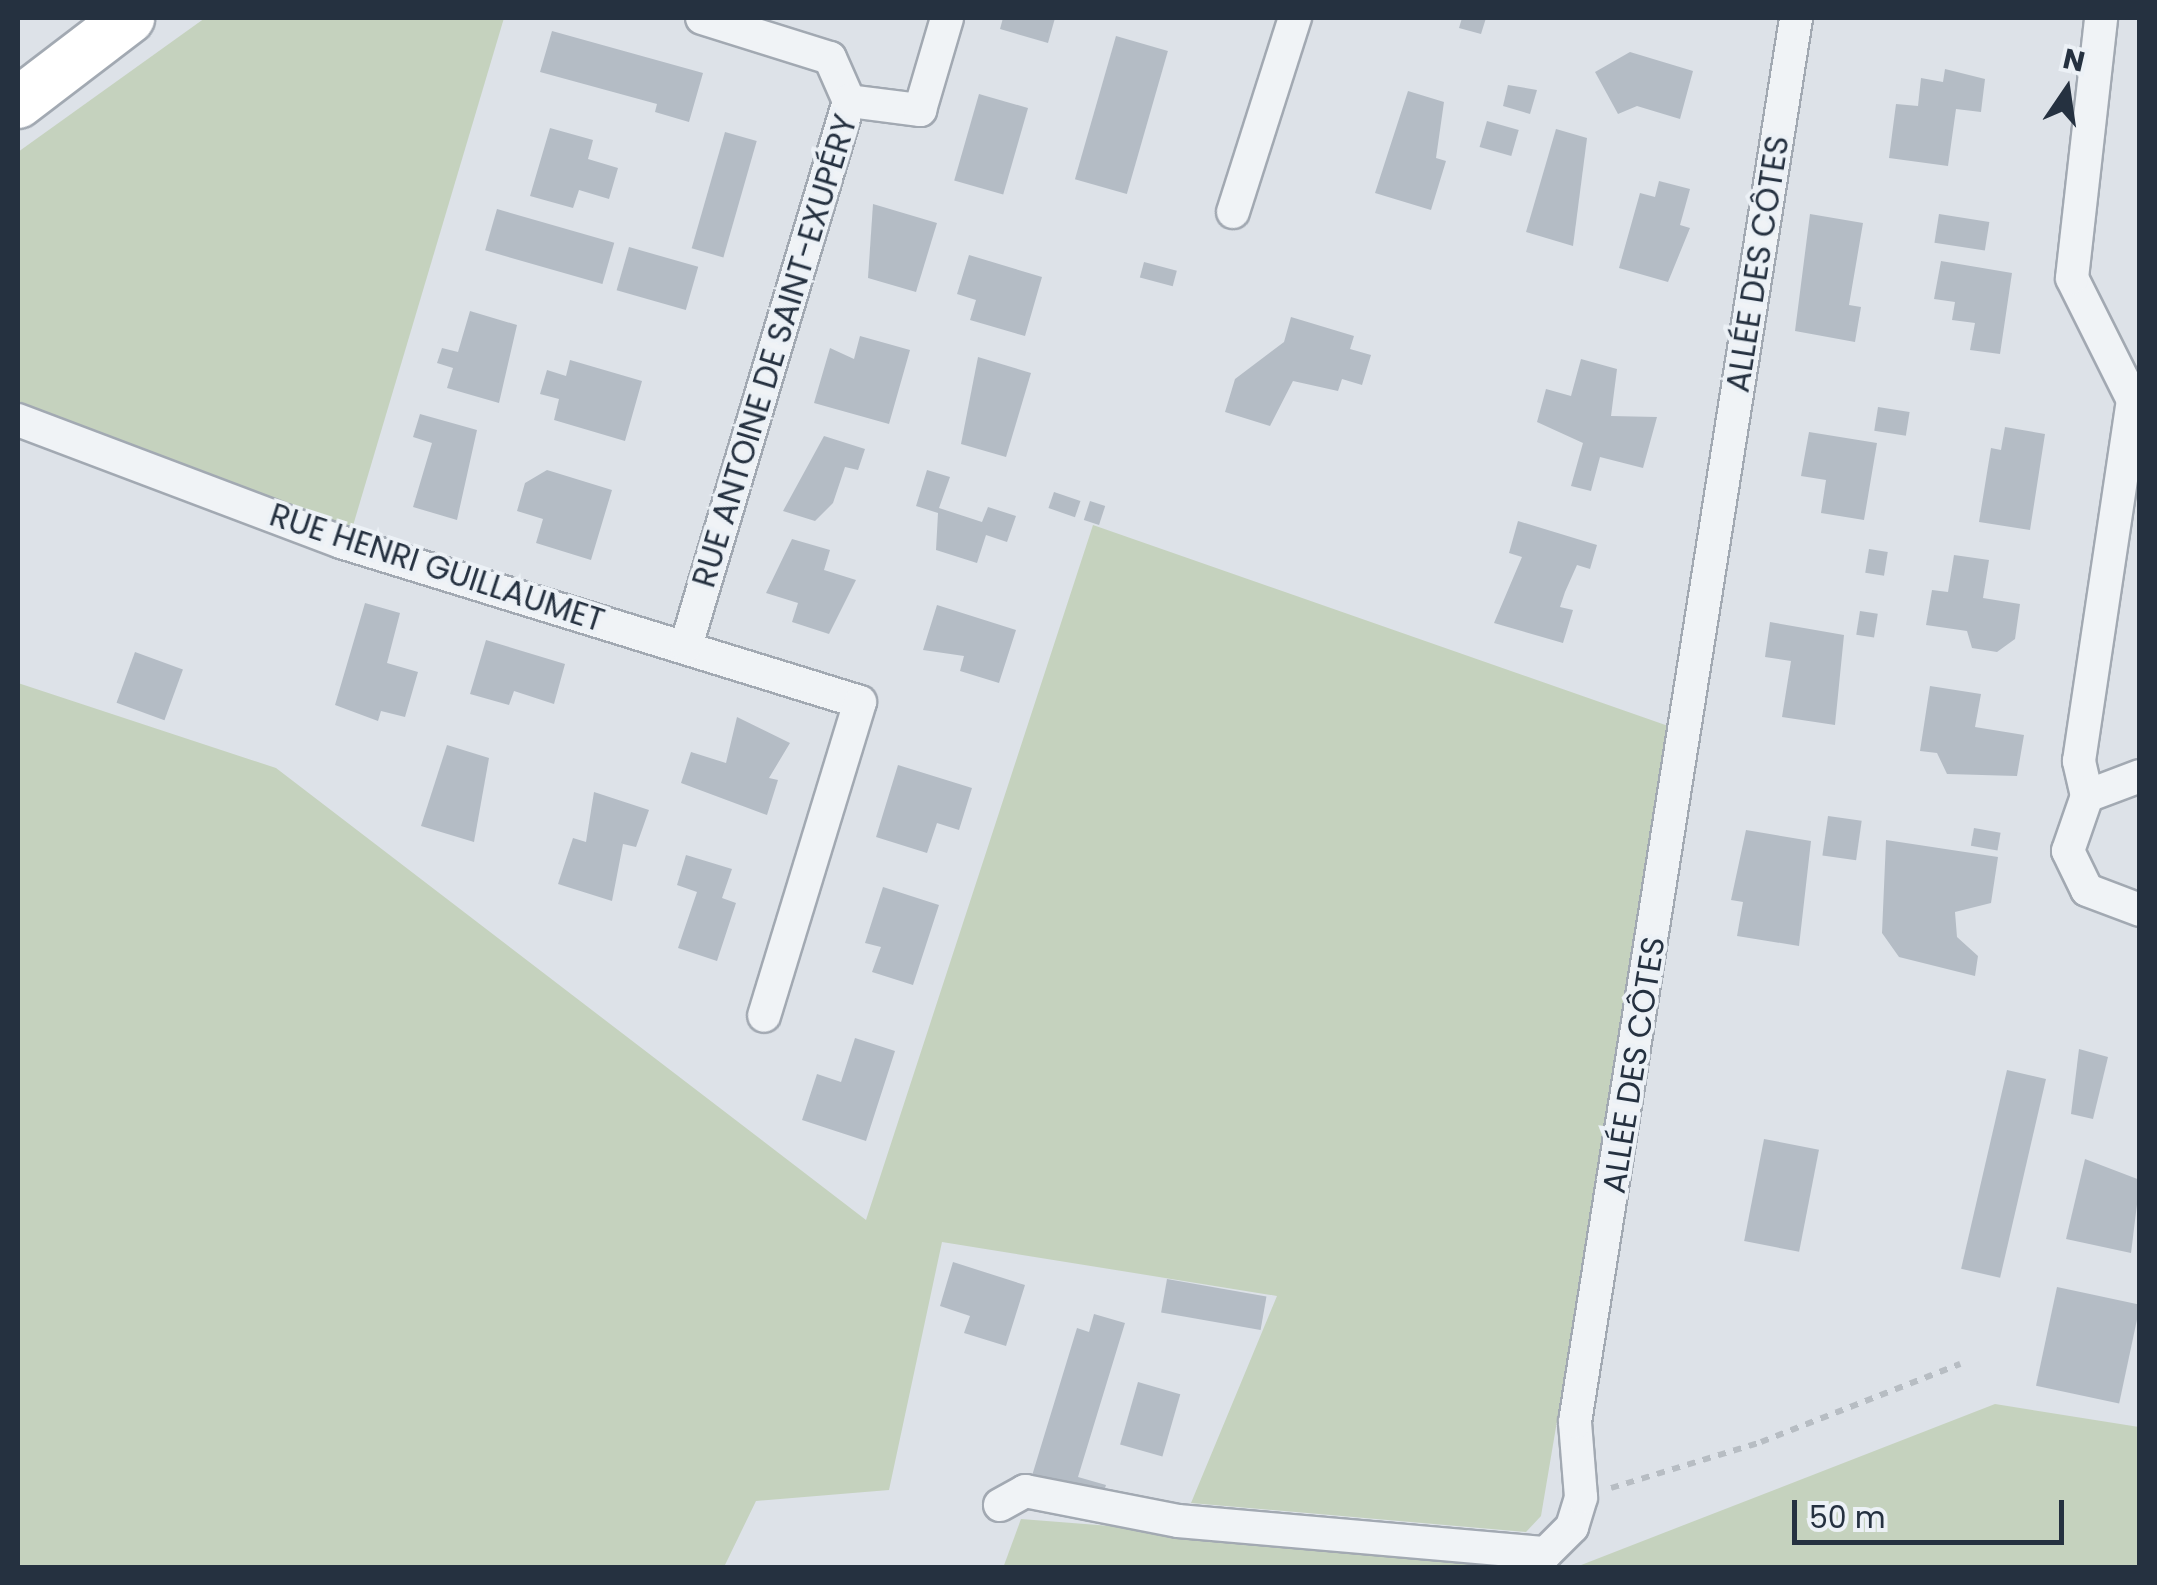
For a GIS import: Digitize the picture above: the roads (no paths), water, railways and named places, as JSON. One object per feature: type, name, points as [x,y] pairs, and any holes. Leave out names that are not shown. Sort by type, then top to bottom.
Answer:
[{"type":"main road","points":[[18,103],[129,18]]},
{"type":"street","points":[[702,18],[830,58],[850,101]]},
{"type":"street","name":"RUE ANTOINE DE SAINT-EXUPÉRY","points":[[686,646],[850,101],[920,110],[947,18]]},
{"type":"street","points":[[1233,212],[1294,18]]},
{"type":"street","name":"ALLÉE DES CÔTES","points":[[1000,1505],[1025,1491],[1178,1521],[1546,1554],[1572,1527],[1582,1497],[1575,1422],[1796,18]]},
{"type":"street","points":[[2087,796],[2079,761],[2133,400],[2072,278],[2100,18]]},
{"type":"street","name":"RUE HENRI GUILLAUMET","points":[[18,420],[341,542],[860,702],[764,1016]]},
{"type":"street","points":[[2140,776],[2087,796],[2069,828],[2076,874],[2106,904],[2140,910]]}]
